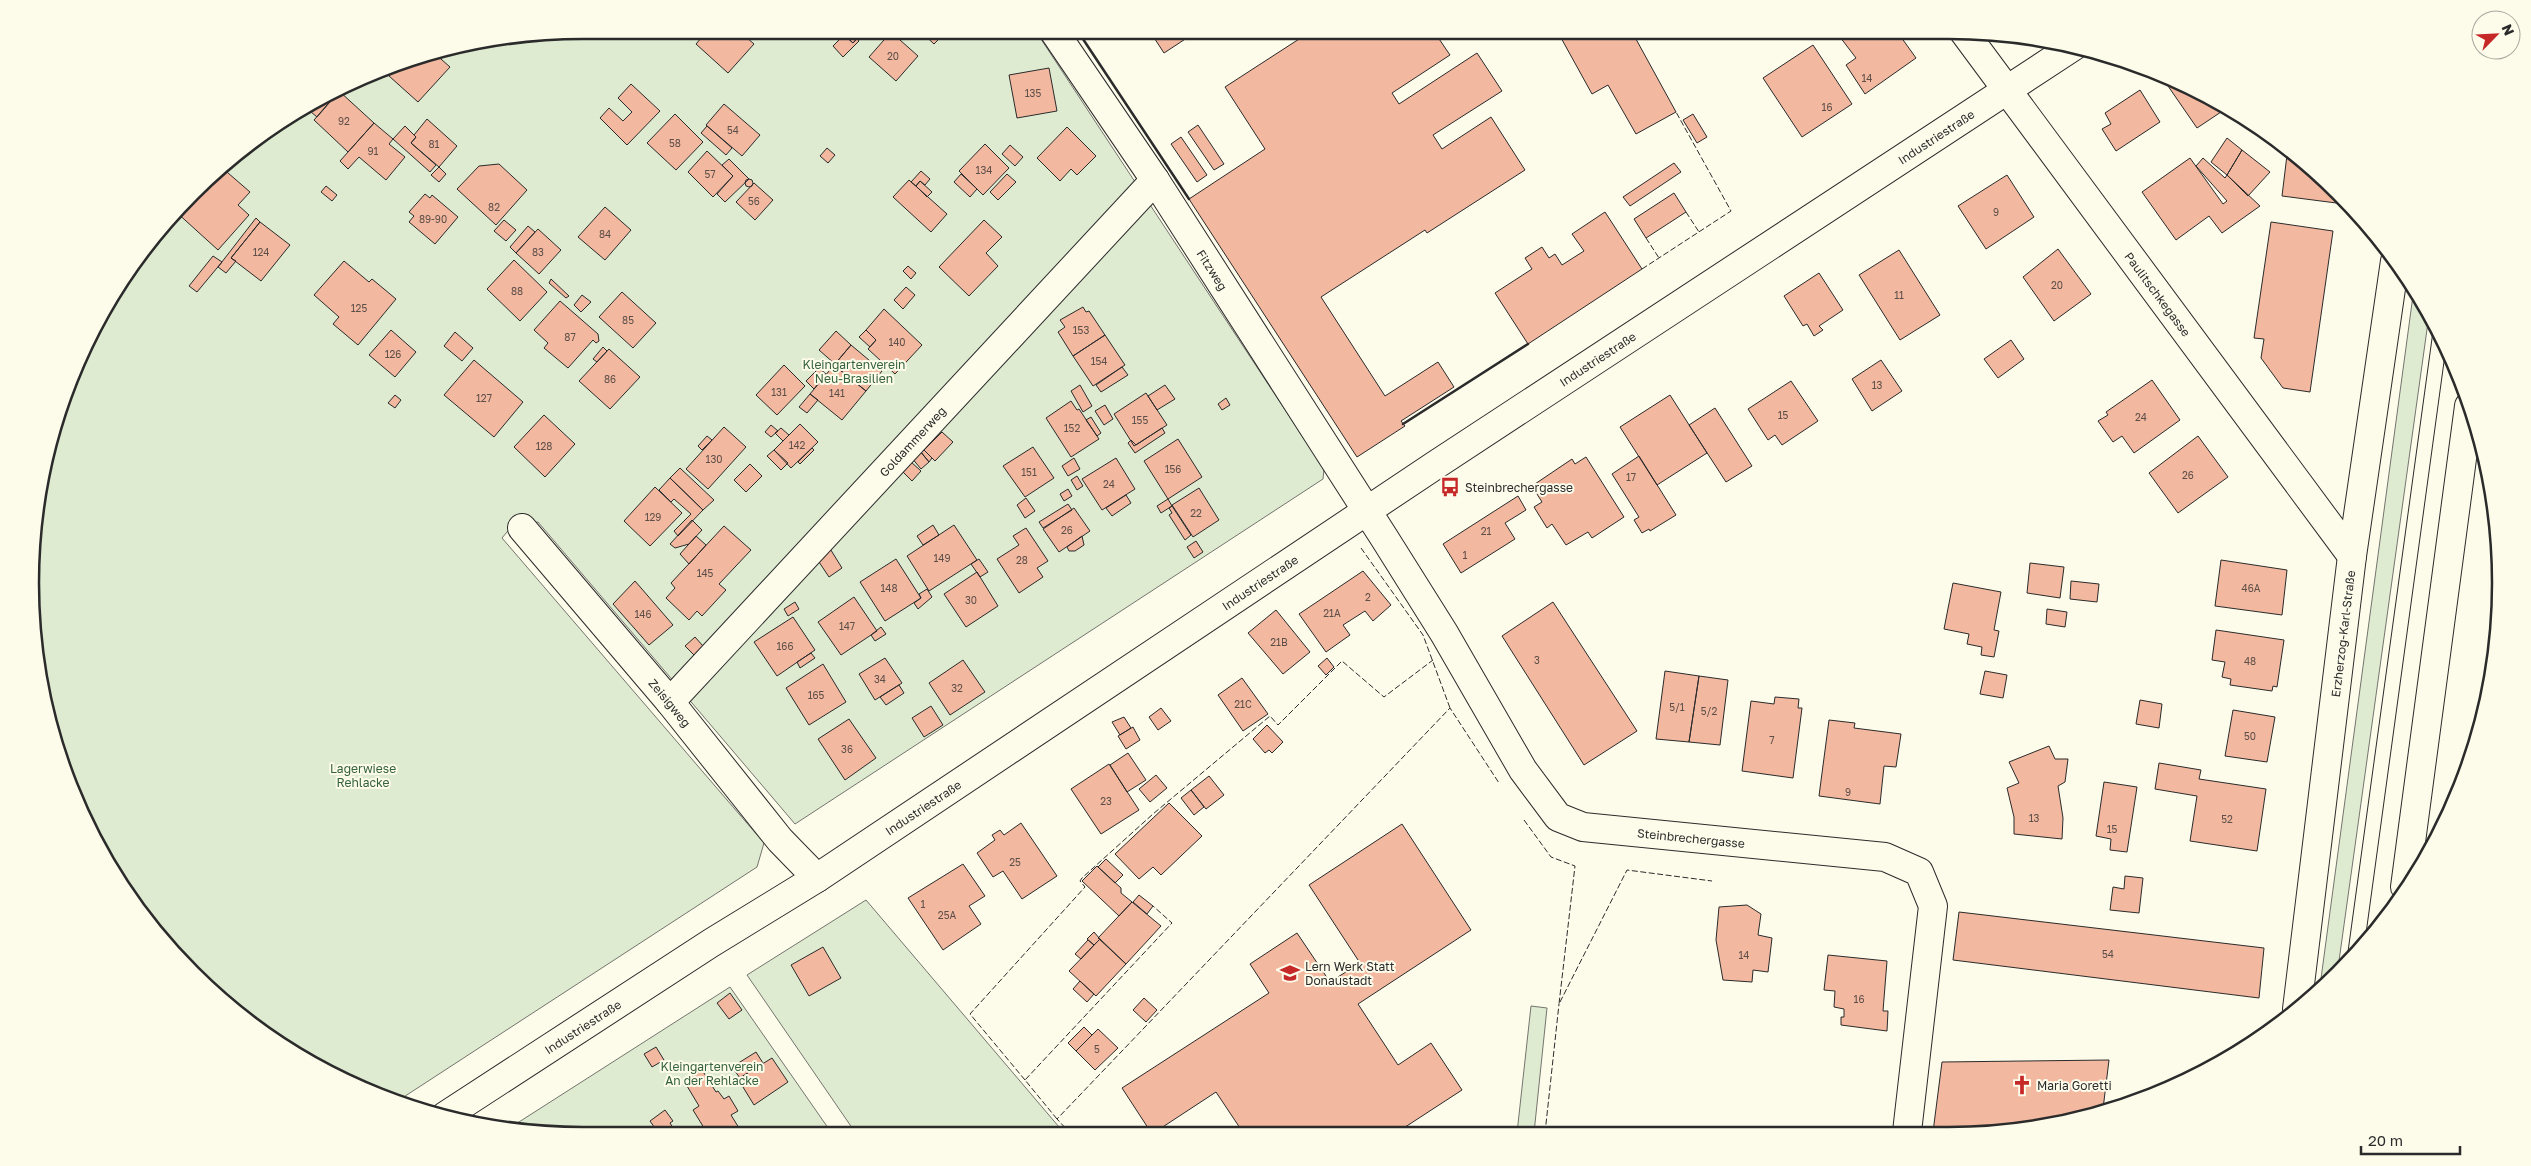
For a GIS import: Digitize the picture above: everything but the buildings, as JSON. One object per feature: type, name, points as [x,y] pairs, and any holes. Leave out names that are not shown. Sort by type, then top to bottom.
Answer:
[{"type":"street","name":"Fitzweg","points":[[1059,39],[1155,180],[1367,512]]},
{"type":"street","name":"Paulitschkegasse","points":[[1970,40],[2352,556]]},
{"type":"street","name":"Industriestraße","points":[[452,1111],[711,943],[817,878],[1367,512],[2066,52]]},
{"type":"street","name":"Goldammerweg","points":[[670,702],[1155,180]]},
{"type":"street","name":"Erzherzog-Karl-Straße","points":[[2298,999],[2352,556],[2394,271]]},
{"type":"street","points":[[2406,876],[2467,421]]},
{"type":"street","name":"Steinbrechergasse","points":[[1367,512],[1444,633],[1523,770],[1558,817],[1583,827],[1886,857],[1919,872],[1933,906],[1908,1127]]},
{"type":"street","name":"Zeisigweg","points":[[522,528],[670,702],[780,840],[817,878]]},
{"type":"green space","name":"Kleingartenverein Neu-Brasilien","points":[[583,39],[1041,39],[1324,469],[1323,479],[795,824],[538,522],[512,526],[502,538],[764,843],[757,867],[404,1097],[342,1071],[281,1036],[252,1015],[198,968],[151,914],[130,885],[95,824],[80,791],[57,724],[49,689],[43,654],[39,583],[43,512],[49,477],[57,442],[80,375],[95,342],[130,281],[151,252],[198,198],[252,151],[281,130],[342,95],[375,80],[442,57],[512,43]]},
{"type":"green space","points":[[2412,300],[2427,326],[2339,962],[2321,979]]},
{"type":"green space","points":[[866,900],[1059,1127],[852,1127],[747,975]]},
{"type":"green space","name":"Kleingartenverein An der Rehlacke","points":[[730,987],[827,1127],[583,1127],[517,1123]]},
{"type":"green space","points":[[1531,1006],[1547,1008],[1535,1127],[1518,1127]]},
{"type":"tram line","points":[[2348,952],[2432,335]]},
{"type":"tram line","points":[[2366,931],[2444,360]]},
{"type":"fence","points":[[1642,269],[1731,211],[1676,112]]},
{"type":"fence","points":[[1686,212],[1699,232]]},
{"type":"fence","points":[[1646,238],[1659,258]]},
{"type":"fence","points":[[1361,548],[1423,635],[1450,708]]},
{"type":"fence","points":[[1025,1080],[970,1014],[1085,887],[1080,881],[1082,878],[1153,814],[1270,716],[1278,725],[1342,661],[1384,697],[1433,660]]},
{"type":"fence","points":[[1064,1127],[1057,1119],[1450,708],[1499,783]]},
{"type":"fence","points":[[1524,820],[1551,857],[1575,866],[1559,1004],[1627,870],[1712,881]]},
{"type":"fence","points":[[1057,1119],[1025,1080],[1172,923],[1153,906]]},
{"type":"fence","points":[[1546,1127],[1559,1004]]},
{"type":"wall","points":[[1083,39],[1189,199]]},
{"type":"wall","points":[[1403,424],[1528,344]]},
{"type":"place","name":"Steinbrechergasse","points":[[1450,487]]},
{"type":"place","name":"Lern Werk Statt Donaustadt","points":[[1290,973]]},
{"type":"place","name":"Maria Goretti","points":[[2022,1085]]},
{"type":"park label","name":"Lagerwiese Rehlacke","points":[[363,775]]}]
